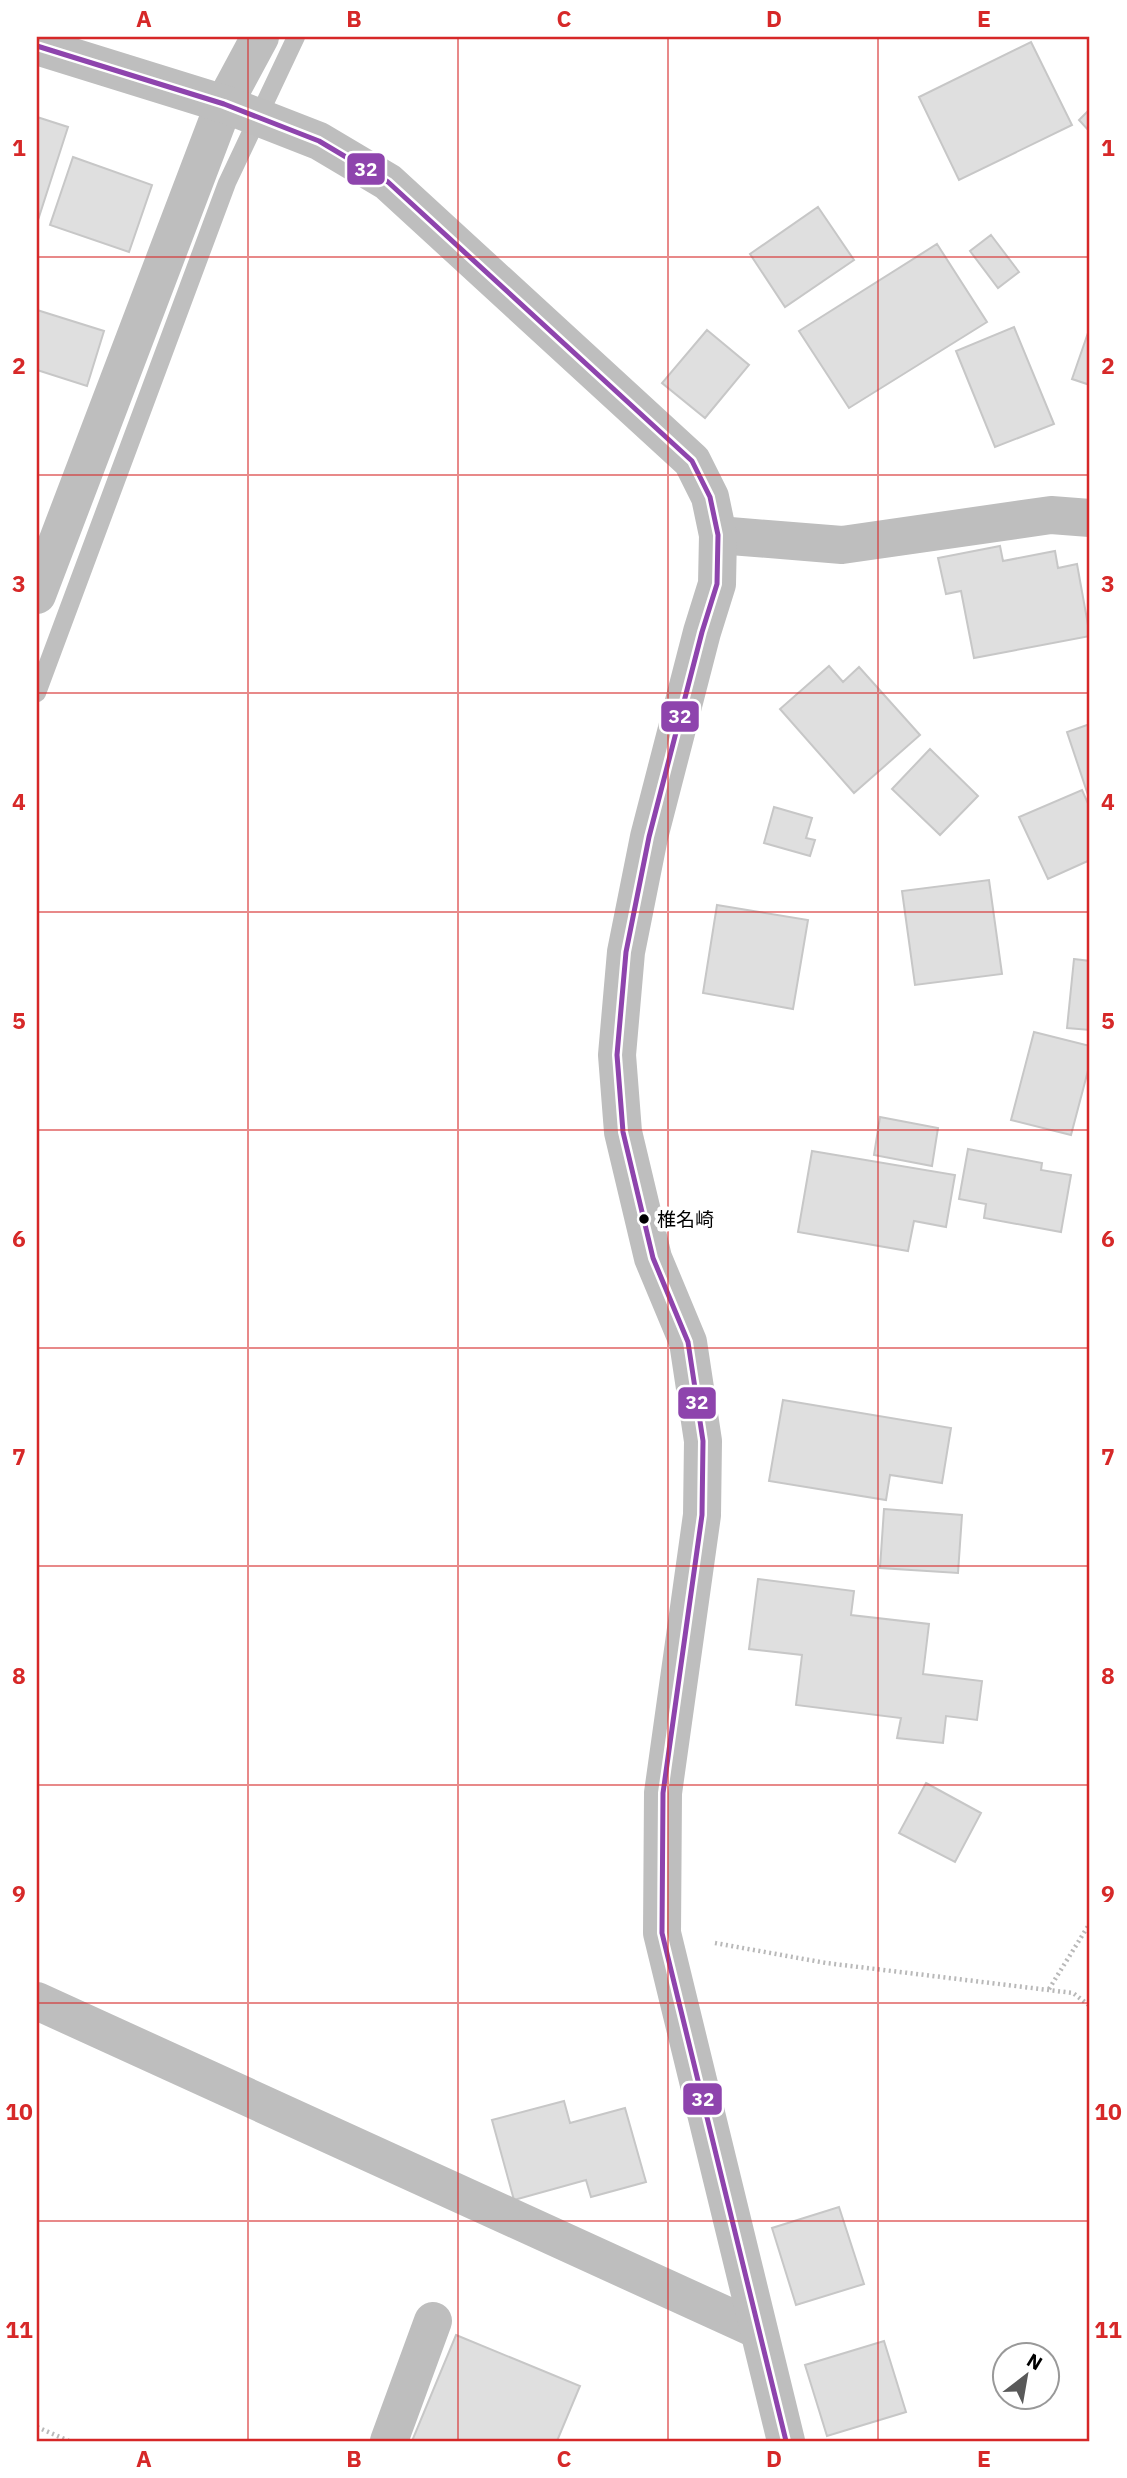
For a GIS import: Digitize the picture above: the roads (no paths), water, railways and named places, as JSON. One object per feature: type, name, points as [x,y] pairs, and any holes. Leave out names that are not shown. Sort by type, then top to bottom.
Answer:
[{"type":"street","points":[[37,595],[224,104],[260,37]]},
{"type":"street","points":[[50,44],[224,104],[319,141],[388,182],[692,461],[710,497],[718,534],[718,584],[702,632],[649,836],[626,952],[617,1055],[622,1132],[653,1258],[688,1342],[703,1441],[702,1515],[663,1793],[662,1933],[786,2441]]},
{"type":"street","points":[[718,534],[842,545],[1051,515],[1090,518]]},
{"type":"street","points":[[37,2001],[758,2330]]},
{"type":"street","points":[[389,2441],[433,2321]]},
{"type":"waterway","points":[[37,693],[227,183],[296,37]]},
{"type":"place","name":"椎名崎","points":[[644,1219]]}]
